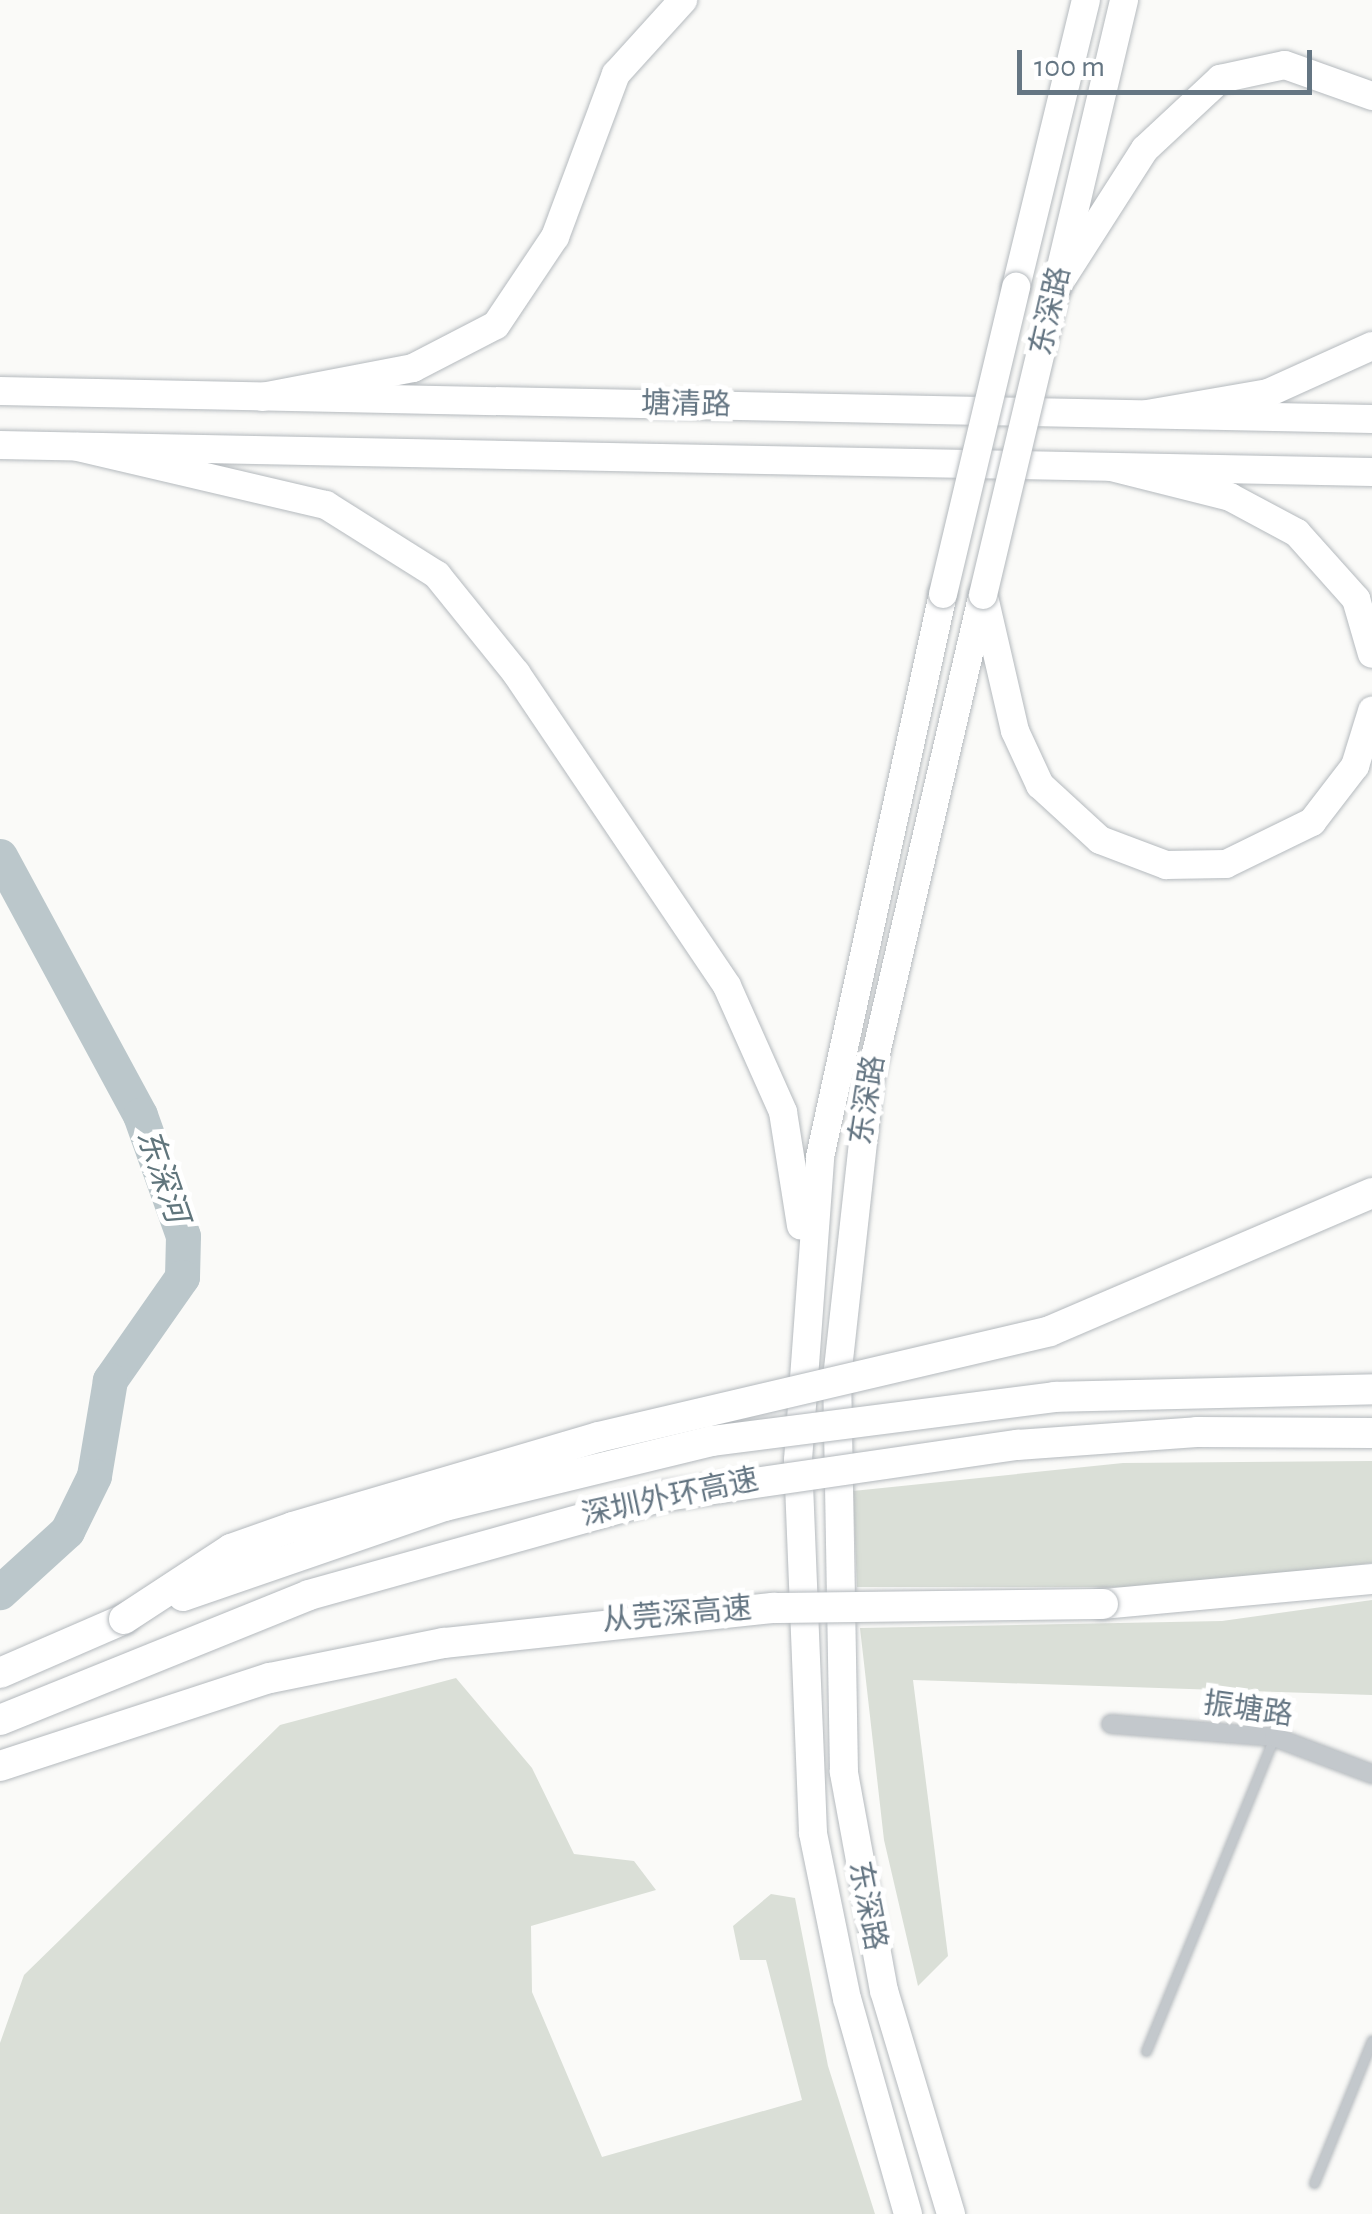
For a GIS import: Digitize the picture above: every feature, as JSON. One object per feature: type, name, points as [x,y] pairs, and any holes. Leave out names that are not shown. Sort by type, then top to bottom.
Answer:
[{"type":"highway","points":[[124,1620],[232,1549],[293,1526],[599,1437],[1050,1331],[1372,1194]]},
{"type":"highway","name":"深圳外环高速","points":[[0,1673],[124,1620],[380,1525],[712,1441],[1072,1396],[1372,1389]]},
{"type":"highway","name":"深圳外环高速","points":[[0,1720],[309,1595],[659,1497],[1017,1445],[1197,1432],[1372,1433]]},
{"type":"highway","name":"从莞深高速","points":[[0,1766],[270,1678],[444,1643],[689,1613],[1103,1604],[1372,1579]]},
{"type":"main road","points":[[262,396],[413,368],[496,325],[542,262],[616,74],[683,0]]},
{"type":"main road","name":"东深路","points":[[908,2214],[846,2000],[813,1834],[798,1540],[807,1278],[845,1022],[1086,0]]},
{"type":"main road","name":"东深路","points":[[950,2214],[884,1991],[847,1791],[837,1378],[870,1079],[1124,0]]},
{"type":"main road","points":[[1056,288],[1156,134],[1220,78],[1285,66],[1372,96]]},
{"type":"main road","points":[[1147,414],[1268,393],[1372,346]]},
{"type":"main road","name":"塘清路","points":[[0,391],[1372,419]]},
{"type":"main road","name":"塘清路","points":[[0,445],[1372,472]]},
{"type":"main road","points":[[78,446],[326,505],[400,546],[448,588],[516,673],[750,1027],[783,1112],[807,1278]]},
{"type":"main road","points":[[1111,467],[1230,497],[1297,533],[1356,598],[1372,654]]},
{"type":"main road","points":[[983,595],[1015,731],[1040,785],[1100,840],[1166,865],[1226,864],[1312,822],[1355,766],[1372,710]]},
{"type":"street","name":"振塘路","points":[[1112,1724],[1274,1737],[1372,1774]]},
{"type":"lane","points":[[1146,2051],[1274,1737]]},
{"type":"lane","points":[[1314,2184],[1372,2040]]},
{"type":"shaded area","points":[[1372,1461],[1372,1563],[1166,1587],[857,1587],[853,1491],[1123,1463]]},
{"type":"shaded area","points":[[1372,1600],[1372,1695],[913,1680],[948,1956],[918,1986],[884,1840],[860,1628],[1222,1621]]},
{"type":"shaded area","points":[[456,1678],[532,1768],[574,1854],[634,1861],[656,1890],[531,1926],[532,1992],[602,2157],[802,2100],[766,1960],[740,1960],[733,1926],[771,1894],[795,1898],[828,2066],[875,2214],[0,2214],[0,2043],[24,1975],[280,1725]]},
{"type":"waterway","name":"东深河","points":[[0,856],[140,1115],[183,1236],[182,1277],[110,1380],[94,1476],[67,1531],[0,1592]]}]
